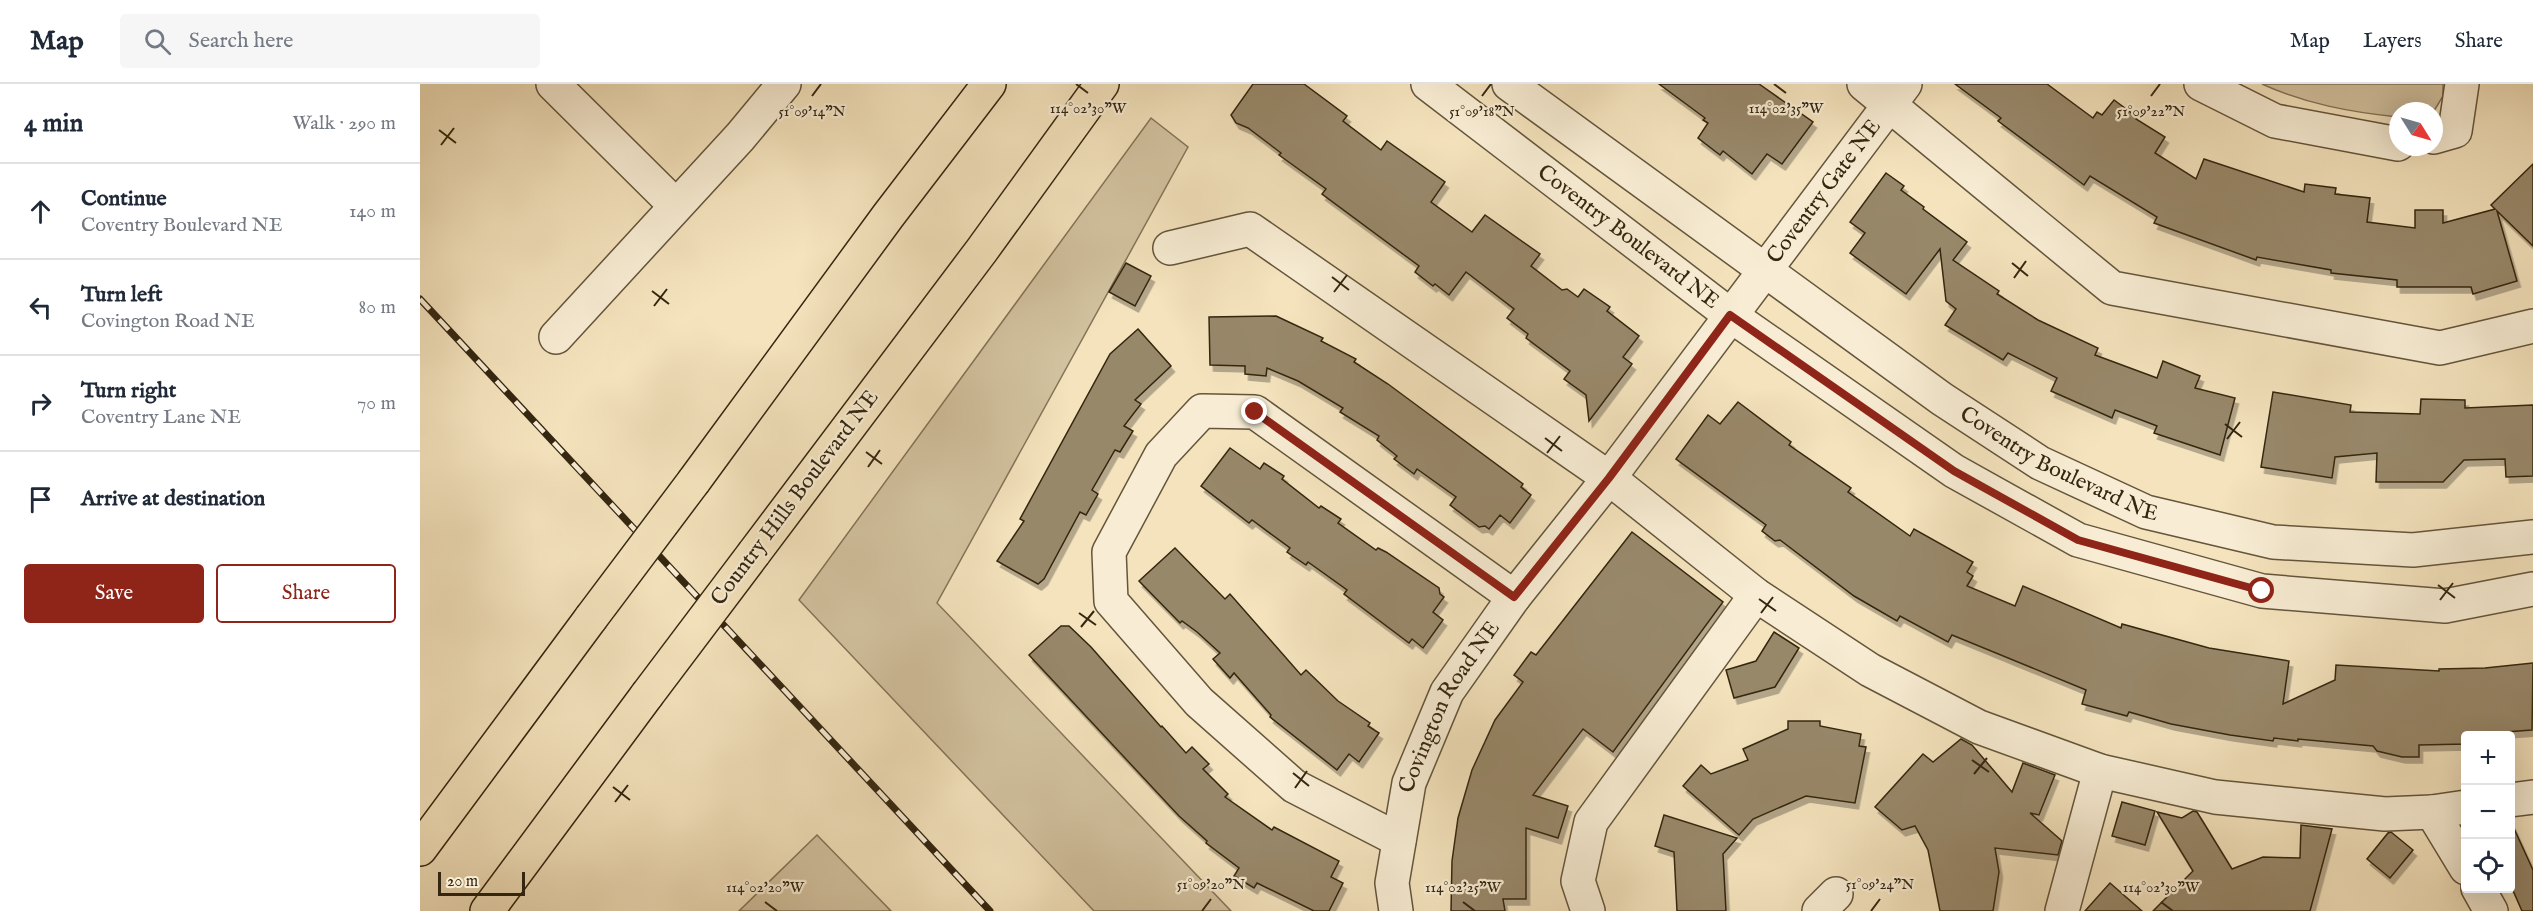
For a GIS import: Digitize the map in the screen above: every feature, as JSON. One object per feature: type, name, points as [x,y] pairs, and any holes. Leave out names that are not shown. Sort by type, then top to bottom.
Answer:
[{"type":"main road","points":[[420,849],[888,216],[989,84]]},
{"type":"main road","name":"Country Hills Boulevard NE","points":[[488,911],[647,695],[982,250],[1102,84]]},
{"type":"street","points":[[553,84],[676,206]]},
{"type":"street","points":[[556,337],[784,84]]},
{"type":"street","name":"Coventry Boulevard NE","points":[[1428,84],[1730,315],[1954,471],[2078,540],[2262,591],[2445,606],[2533,589]]},
{"type":"street","name":"Coventry Boulevard NE","points":[[1509,84],[1942,399],[2040,463],[2146,512],[2273,542],[2413,550],[2533,537]]},
{"type":"street","points":[[1864,84],[1898,94],[2112,288],[2440,348],[2533,326]]},
{"type":"street","points":[[2201,84],[2275,121],[2389,142]]},
{"type":"street","points":[[2443,134],[2455,131],[2462,84]]},
{"type":"street","name":"Coventry Gate NE","points":[[1765,272],[1898,94]]},
{"type":"street","points":[[1170,248],[1250,229],[1609,478],[1756,595],[1870,670],[1979,727],[2100,771],[2215,797],[2385,814],[2432,812],[2461,808]]},
{"type":"street","name":"Covington Road NE","points":[[1396,911],[1392,883],[1409,783],[1447,692],[1514,597],[1609,478],[1730,315],[1765,272]]},
{"type":"street","points":[[1399,840],[1294,786],[1199,702],[1111,601],[1108,552],[1161,454],[1202,411],[1255,412],[1514,597]]},
{"type":"street","points":[[1588,911],[1578,881],[1591,822],[1756,595]]},
{"type":"street","points":[[2062,911],[2100,771]]},
{"type":"street","points":[[2515,799],[2533,797]]},
{"type":"street","points":[[2432,812],[2461,860]]},
{"type":"street","points":[[2481,893],[2491,911]]},
{"type":"shaded area","points":[[2262,84],[2443,84],[2443,96],[2439,102],[2389,102],[2389,116],[2329,106]]},
{"type":"shaded area","points":[[1151,118],[1188,147],[937,603],[1231,911],[1094,911],[799,600]]},
{"type":"shaded area","points":[[817,835],[891,911],[739,911]]},
{"type":"building","points":[[1253,84],[1304,84],[1347,116],[1343,121],[1381,150],[1387,141],[1445,182],[1431,202],[1472,232],[1485,215],[1540,254],[1531,266],[1562,290],[1567,289],[1578,297],[1584,289],[1610,307],[1607,311],[1639,336],[1623,357],[1632,364],[1589,421],[1586,395],[1564,379],[1570,371],[1526,338],[1528,334],[1507,318],[1514,309],[1466,272],[1449,295],[1435,284],[1433,286],[1415,272],[1419,266],[1322,194],[1326,189],[1279,155],[1281,153],[1248,128],[1236,123],[1231,115]]},
{"type":"building","points":[[1659,84],[1759,84],[1813,122],[1782,164],[1767,154],[1752,174],[1723,151],[1720,155],[1698,138],[1708,123],[1703,120],[1705,118]]},
{"type":"building","points":[[1955,84],[2047,84],[2093,118],[2097,112],[2102,115],[2114,100],[2137,117],[2136,119],[2165,137],[2155,153],[2196,179],[2204,159],[2304,192],[2305,184],[2336,188],[2335,194],[2370,198],[2367,222],[2415,228],[2415,210],[2443,210],[2443,223],[2495,209],[2491,205],[2533,164],[2533,246],[2497,211],[2517,281],[2473,294],[2471,287],[2397,287],[2397,280],[2331,273],[2331,270],[2257,257],[2256,260],[2154,223],[2157,217],[2090,176],[2084,185],[1998,121],[2001,118]]},
{"type":"building","points":[[1886,173],[1904,186],[1901,190],[1924,207],[1923,209],[1967,242],[1953,260],[1999,291],[1997,294],[2038,320],[2098,348],[2095,355],[2157,378],[2163,361],[2200,376],[2195,388],[2235,398],[2220,455],[2154,433],[2157,426],[2115,410],[2112,418],[2051,391],[2057,378],[2008,353],[2003,360],[1945,325],[1956,309],[1946,301],[1940,249],[1906,294],[1850,253],[1865,233],[1850,222]]},
{"type":"building","points":[[1126,263],[1151,276],[1135,306],[1109,292]]},
{"type":"building","points":[[1276,316],[1323,338],[1321,341],[1356,359],[1354,362],[1388,384],[1523,484],[1521,487],[1531,495],[1510,523],[1500,515],[1489,529],[1485,526],[1479,527],[1450,505],[1456,497],[1417,469],[1414,474],[1394,459],[1397,456],[1377,440],[1379,436],[1340,412],[1343,408],[1298,381],[1267,368],[1266,376],[1245,374],[1245,366],[1210,365],[1209,317]]},
{"type":"building","points":[[1138,329],[1171,366],[1135,400],[1141,404],[1124,426],[1133,431],[1120,452],[1115,450],[1092,490],[1098,494],[1086,515],[1080,512],[1044,579],[1038,584],[997,561],[1024,521],[1020,519],[1110,354]]},
{"type":"building","points":[[2273,392],[2351,405],[2350,412],[2420,414],[2421,399],[2465,400],[2465,408],[2533,405],[2533,476],[2506,477],[2505,459],[2464,460],[2443,482],[2376,482],[2377,453],[2335,457],[2332,478],[2261,467]]},
{"type":"building","points":[[1738,402],[1791,442],[1789,445],[1851,488],[1848,492],[1910,536],[1914,529],[1973,562],[1967,572],[1973,576],[1967,586],[2015,606],[2023,586],[2121,628],[2122,624],[2209,648],[2289,661],[2283,704],[2335,680],[2336,665],[2439,671],[2439,669],[2485,668],[2533,663],[2532,730],[2461,731],[2461,744],[2419,745],[2419,757],[2402,757],[2377,751],[2373,746],[2298,739],[2298,741],[2274,738],[2273,741],[2230,735],[2171,724],[2129,712],[2127,716],[2082,704],[2086,690],[1952,635],[1948,642],[1900,616],[1897,621],[1854,596],[1780,540],[1775,541],[1762,531],[1766,525],[1676,459],[1708,415],[1720,424]]},
{"type":"building","points":[[1230,448],[1260,469],[1264,463],[1284,476],[1282,479],[1319,508],[1321,506],[1341,519],[1338,523],[1376,550],[1378,548],[1386,552],[1439,588],[1440,594],[1444,597],[1433,612],[1443,620],[1423,648],[1412,639],[1409,643],[1344,594],[1347,590],[1308,562],[1306,565],[1287,552],[1290,548],[1252,520],[1249,523],[1201,486]]},
{"type":"building","points":[[1632,532],[1723,602],[1613,752],[1583,729],[1533,795],[1568,806],[1558,838],[1526,828],[1526,899],[1503,899],[1505,911],[1451,911],[1452,861],[1458,818],[1472,770],[1495,720],[1523,682],[1514,675],[1531,652],[1536,655]]},
{"type":"building","points":[[1175,548],[1225,599],[1230,594],[1301,675],[1306,670],[1338,701],[1370,723],[1368,726],[1379,733],[1359,762],[1349,754],[1337,770],[1270,717],[1271,715],[1234,673],[1230,678],[1213,659],[1220,653],[1197,632],[1182,621],[1180,623],[1139,581]]},
{"type":"building","points":[[1061,626],[1069,626],[1091,647],[1186,753],[1192,747],[1209,764],[1203,769],[1228,794],[1225,797],[1272,830],[1274,827],[1339,861],[1331,877],[1343,883],[1329,911],[1314,911],[1257,883],[1254,888],[1234,876],[1239,868],[1206,843],[1207,841],[1179,816],[1029,655]]},
{"type":"building","points":[[1774,632],[1799,648],[1775,687],[1734,698],[1726,670],[1756,661]]},
{"type":"building","points":[[1788,721],[1820,721],[1820,726],[1861,734],[1859,746],[1866,747],[1855,803],[1806,796],[1753,819],[1739,835],[1683,786],[1701,765],[1711,774],[1748,760],[1743,749],[1788,729]]},
{"type":"building","points":[[1961,739],[1972,745],[2012,792],[2023,763],[2055,775],[2039,815],[2030,813],[2062,841],[2058,855],[1995,848],[1999,872],[1993,911],[1940,911],[1928,850],[1915,826],[1902,830],[1875,807],[1923,754],[1933,762]]},
{"type":"building","points":[[2122,802],[2155,811],[2145,845],[2112,836]]},
{"type":"building","points":[[2193,811],[2197,812],[2232,869],[2263,857],[2300,858],[2301,825],[2332,829],[2310,911],[2153,911],[2193,871],[2157,812],[2182,818]]},
{"type":"building","points":[[1664,815],[1737,838],[1723,854],[1726,911],[1677,911],[1674,852],[1655,846]]},
{"type":"building","points":[[2515,831],[2533,870],[2533,911],[2522,911],[2514,893]]},
{"type":"building","points":[[2391,832],[2413,850],[2390,878],[2367,859]]},
{"type":"building","points":[[2110,883],[2142,911],[2085,911]]},
{"type":"railway","points":[[420,299],[990,911]]},
{"type":"route","points":[[1255,412],[1514,597],[1609,478],[1730,315],[1954,471],[2078,540],[2262,591]]}]
